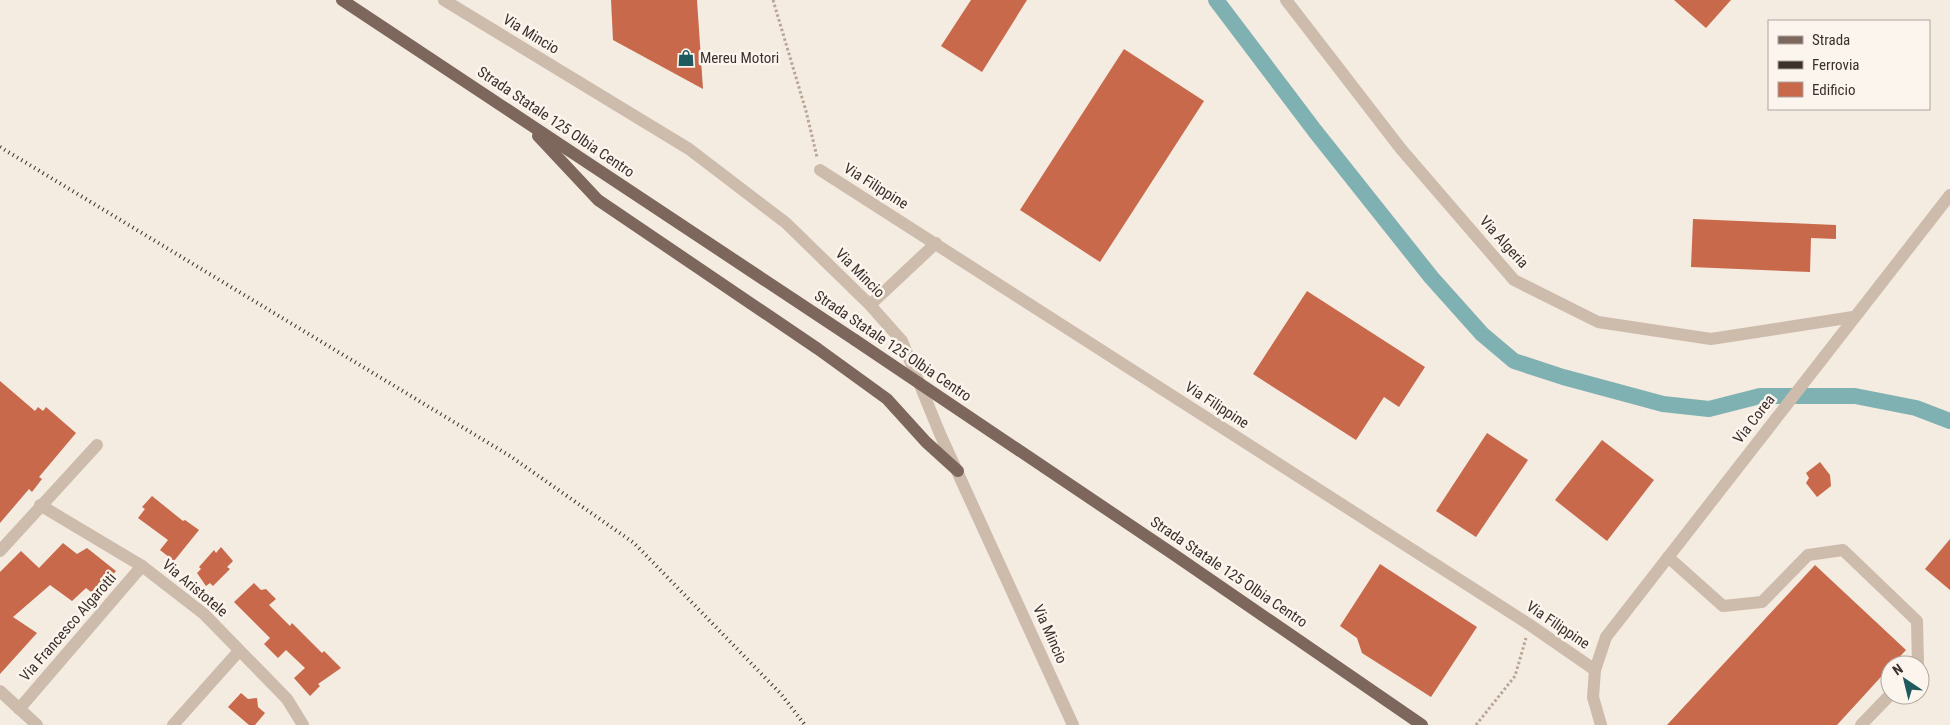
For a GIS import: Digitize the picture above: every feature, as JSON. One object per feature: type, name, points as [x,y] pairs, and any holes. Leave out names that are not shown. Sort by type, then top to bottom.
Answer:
[{"type":"main road","name":"Strada Statale 125 Olbia Centro","points":[[342,0],[855,340],[1176,556],[1422,725]]},
{"type":"main road","points":[[522,120],[598,200],[818,349],[886,399],[910,422],[926,442],[958,471]]},
{"type":"street","name":"Via Mincio","points":[[444,0],[689,148],[786,223],[870,305],[902,341],[940,434],[1073,725]]},
{"type":"street","name":"Via Algeria","points":[[1286,0],[1401,149],[1514,280],[1598,322],[1711,339],[1853,317]]},
{"type":"street","name":"Via Filippine","points":[[820,170],[1530,625],[1595,670]]},
{"type":"street","name":"Via Corea","points":[[1601,725],[1593,697],[1595,670],[1606,637],[1853,317],[1950,195]]},
{"type":"street","points":[[870,305],[936,243]]},
{"type":"street","points":[[0,551],[40,504],[97,444]]},
{"type":"street","name":"Via Aristotele","points":[[40,504],[142,566],[204,614],[287,699],[303,725]]},
{"type":"street","points":[[1668,557],[1723,606],[1762,602],[1808,555],[1843,550],[1917,621],[1918,655]]},
{"type":"street","name":"Via Francesco Algarotti","points":[[19,708],[142,566]]},
{"type":"street","points":[[173,725],[239,651]]},
{"type":"street","points":[[0,691],[37,725]]},
{"type":"street","points":[[1861,725],[1880,705]]},
{"type":"path","points":[[773,0],[806,111],[820,170]]},
{"type":"path","points":[[1476,725],[1515,676],[1530,625]]},
{"type":"building","points":[[611,0],[697,0],[703,89],[613,40]]},
{"type":"building","points":[[971,0],[1027,0],[982,72],[941,46]]},
{"type":"building","points":[[1674,0],[1731,0],[1706,28]]},
{"type":"building","points":[[1124,49],[1204,101],[1100,262],[1020,210]]},
{"type":"building","points":[[1693,219],[1836,225],[1836,239],[1811,238],[1810,272],[1691,267]]},
{"type":"building","points":[[1307,291],[1425,367],[1399,407],[1384,397],[1356,440],[1253,374]]},
{"type":"building","points":[[0,381],[35,411],[38,407],[43,411],[46,407],[76,433],[39,477],[42,479],[32,492],[29,489],[0,523]]},
{"type":"building","points":[[1487,433],[1528,460],[1476,537],[1436,511]]},
{"type":"building","points":[[1602,440],[1654,480],[1607,541],[1555,500]]},
{"type":"building","points":[[1820,462],[1830,475],[1831,486],[1817,497],[1806,483],[1809,478],[1806,473]]},
{"type":"building","points":[[152,496],[183,521],[185,520],[199,530],[174,561],[160,550],[168,540],[138,518],[145,509],[142,507]]},
{"type":"building","points":[[1950,539],[1950,590],[1925,569]]},
{"type":"building","points":[[63,543],[77,554],[87,548],[116,571],[95,595],[86,588],[72,601],[50,585],[13,617],[37,633],[0,674],[0,572],[21,551],[39,568]]},
{"type":"building","points":[[221,547],[233,561],[227,567],[230,569],[213,586],[210,583],[206,586],[197,573],[201,569],[199,567],[214,550],[216,553]]},
{"type":"building","points":[[1380,564],[1477,627],[1431,697],[1362,653],[1357,638],[1340,626]]},
{"type":"building","points":[[1815,565],[1906,650],[1901,655],[1880,655],[1880,678],[1837,725],[1667,725]]},
{"type":"building","points":[[254,583],[261,590],[266,589],[276,599],[269,605],[290,626],[292,623],[322,653],[324,651],[341,668],[318,684],[320,686],[310,696],[294,678],[305,668],[286,650],[278,658],[264,644],[270,638],[234,602]]},
{"type":"building","points":[[241,693],[248,699],[257,698],[258,707],[265,713],[255,725],[249,725],[228,707]]},
{"type":"waterway","points":[[1216,0],[1315,131],[1431,277],[1482,334],[1514,361],[1563,377],[1663,404],[1709,409],[1760,396],[1855,396],[1916,408],[1950,421]]},
{"type":"railway","points":[[0,147],[510,456],[634,543],[781,694],[805,725]]},
{"type":"place","name":"Mereu Motori","points":[[686,58]]}]
